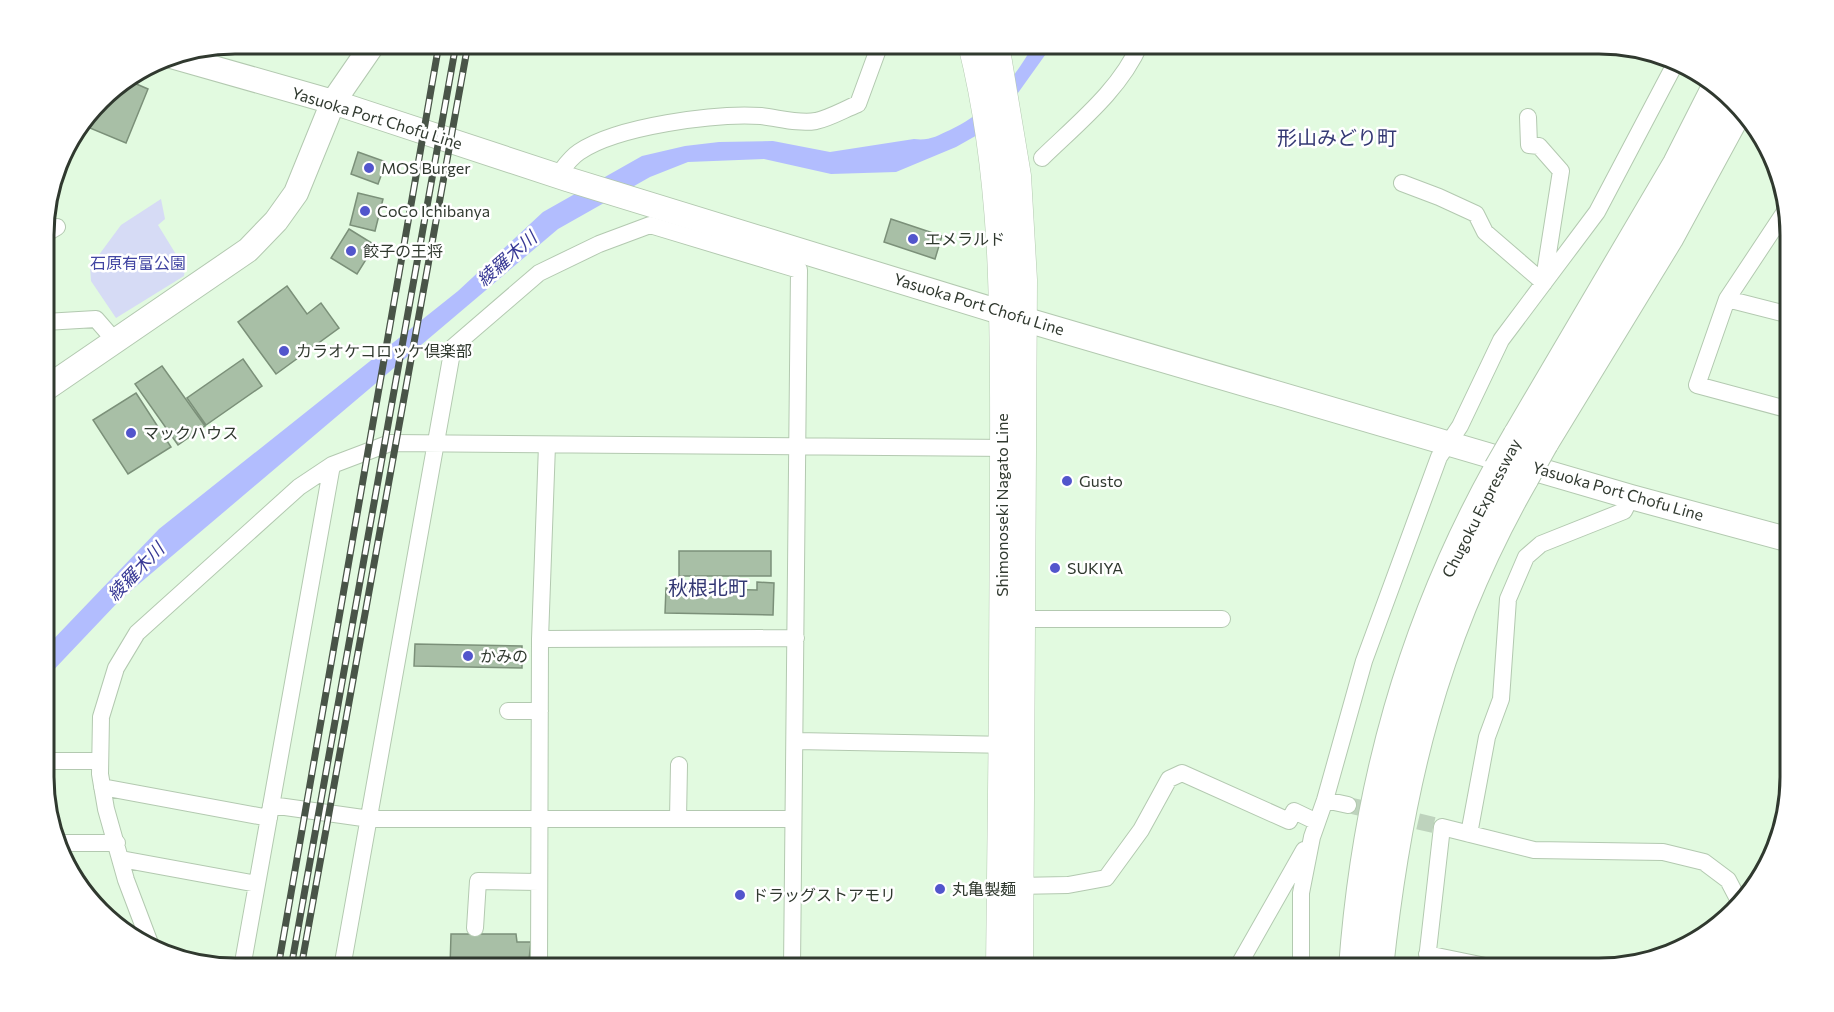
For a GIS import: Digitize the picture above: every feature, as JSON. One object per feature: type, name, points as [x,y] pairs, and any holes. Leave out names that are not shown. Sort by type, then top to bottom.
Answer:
[{"type":"highway","name":"Chugoku Expressway","points":[[1355,958],[1363,874],[1380,779],[1399,704],[1421,635],[1449,568],[1511,473],[1530,439],[1713,95]]},
{"type":"highway","name":"Chugoku Expressway","points":[[1530,439],[1668,238],[1735,116]]},
{"type":"highway","name":"Chugoku Expressway","points":[[1379,958],[1388,877],[1405,781],[1424,710],[1445,644],[1511,473]]},
{"type":"main road","points":[[54,383],[248,250],[276,221],[296,193],[333,102],[366,54]]},
{"type":"main road","name":"Shimonoseki Nagato Line","points":[[974,54],[992,148],[1001,267],[1012,315]]},
{"type":"main road","name":"Shimonoseki Nagato Line","points":[[998,54],[1013,131],[1021,211],[1012,315],[1010,886],[1000,958]]},
{"type":"main road","name":"Yasuoka Port Chofu Line","points":[[188,61],[333,102],[563,177],[1012,315],[1631,496],[1780,537]]},
{"type":"main road","name":"Shimonoseki Nagato Line","points":[[1012,746],[1023,619],[1013,448]]},
{"type":"main road","name":"Shimonoseki Nagato Line","points":[[1010,886],[1019,958]]},
{"type":"street","points":[[563,177],[569,160],[581,150],[609,139],[654,127],[693,120],[736,117],[817,121],[858,104],[876,54]]},
{"type":"street","points":[[1042,158],[1106,95],[1131,65],[1136,54]]},
{"type":"street","points":[[1301,958],[1301,893],[1315,829],[1381,609],[1439,457],[1450,442],[1501,340],[1597,212],[1673,70]]},
{"type":"street","points":[[1528,117],[1529,145],[1539,146],[1561,171],[1544,283]]},
{"type":"street","points":[[1402,183],[1440,196],[1476,214],[1485,232],[1544,283]]},
{"type":"street","points":[[1779,221],[1727,299],[1697,385],[1780,407]]},
{"type":"street","points":[[344,958],[434,443],[453,347],[539,273],[599,244],[650,225],[800,270],[792,958]]},
{"type":"street","points":[[1727,299],[1780,312]]},
{"type":"street","points":[[54,321],[96,319],[116,342]]},
{"type":"street","points":[[148,935],[126,880],[102,787],[101,717],[116,668],[137,633],[299,487],[332,465],[390,443],[1013,448]]},
{"type":"street","points":[[539,958],[540,639],[547,445]]},
{"type":"street","points":[[244,958],[332,465]]},
{"type":"street","points":[[1468,834],[1487,736],[1500,699],[1508,599],[1526,557],[1541,544],[1624,511],[1631,496]]},
{"type":"street","points":[[1023,619],[1222,619]]},
{"type":"street","points":[[540,639],[796,638]]},
{"type":"street","points":[[508,711],[540,711]]},
{"type":"street","points":[[796,741],[1012,746]]},
{"type":"street","points":[[54,761],[100,761]]},
{"type":"street","points":[[678,819],[679,765]]},
{"type":"street","points":[[1010,886],[1068,885],[1106,878],[1141,831],[1169,779],[1182,773],[1289,821],[1294,811],[1315,829]]},
{"type":"street","points":[[102,787],[270,812],[370,819],[793,819]]},
{"type":"street","points":[[1325,800],[1348,805]]},
{"type":"street","points":[[1426,958],[1442,827],[1534,850],[1664,852],[1704,862],[1728,880],[1736,895]]},
{"type":"street","points":[[1243,958],[1315,829]]},
{"type":"street","points":[[67,844],[119,851],[257,884]]},
{"type":"street","points":[[475,928],[478,881],[539,882]]},
{"type":"green space","name":"石原有富公園","points":[[161,199],[165,219],[158,225],[185,269],[184,276],[116,318],[91,281],[90,267],[121,225]]},
{"type":"water","name":"綾羅木川","points":[[1027,54],[1046,54],[1003,114],[979,134],[956,147],[896,172],[831,174],[764,159],[688,162],[650,177],[558,229],[120,600],[54,670],[54,639],[159,529],[458,291],[543,212],[642,156],[685,146],[719,142],[773,141],[830,152],[933,138],[977,114],[999,94]]},
{"type":"building","points":[[135,83],[148,89],[126,143],[89,128],[107,107]]},
{"type":"building","points":[[358,152],[386,162],[378,184],[351,174]]},
{"type":"building","points":[[358,193],[383,199],[375,231],[350,225]]},
{"type":"building","name":"エメラルド","points":[[891,219],[942,236],[935,259],[884,242]]},
{"type":"building","points":[[349,229],[375,245],[357,274],[331,258]]},
{"type":"building","name":"カラオケコロッケ倶楽部","points":[[287,286],[307,314],[321,303],[339,328],[276,374],[238,322]]},
{"type":"building","points":[[243,359],[262,386],[206,425],[187,398]]},
{"type":"building","points":[[162,366],[205,426],[178,445],[135,384]]},
{"type":"building","points":[[136,393],[171,447],[128,474],[93,420]]},
{"type":"building","points":[[679,551],[771,551],[771,576],[679,576]]},
{"type":"building","points":[[757,582],[774,583],[773,615],[665,613],[666,588],[757,590]]},
{"type":"building","name":"かみの","points":[[415,644],[522,646],[522,668],[414,666]]},
{"type":"building","points":[[451,934],[516,934],[517,942],[531,942],[529,958],[450,958]]},
{"type":"tunnel","points":[[1348,805],[1442,827]]},
{"type":"railway","points":[[280,958],[437,54]]},
{"type":"railway","points":[[293,958],[454,54]]},
{"type":"railway","points":[[303,958],[466,54]]},
{"type":"place","name":"MOS Burger","points":[[369,168]]},
{"type":"place","name":"CoCo Ichibanya","points":[[365,211]]},
{"type":"place","name":"エメラルド","points":[[913,239]]},
{"type":"place","name":"餃子の王将","points":[[351,251]]},
{"type":"place","name":"カラオケコロッケ倶楽部","points":[[284,351]]},
{"type":"place","name":"マックハウス","points":[[131,433]]},
{"type":"place","name":"Gusto","points":[[1067,481]]},
{"type":"place","name":"SUKIYA","points":[[1055,568]]},
{"type":"place","name":"かみの","points":[[468,656]]},
{"type":"place","name":"丸亀製麺","points":[[940,889]]},
{"type":"place","name":"ドラッグストアモリ","points":[[740,895]]},
{"type":"district","name":"形山みどり町","points":[[1337,138]]},
{"type":"district","name":"秋根北町","points":[[708,588]]}]
